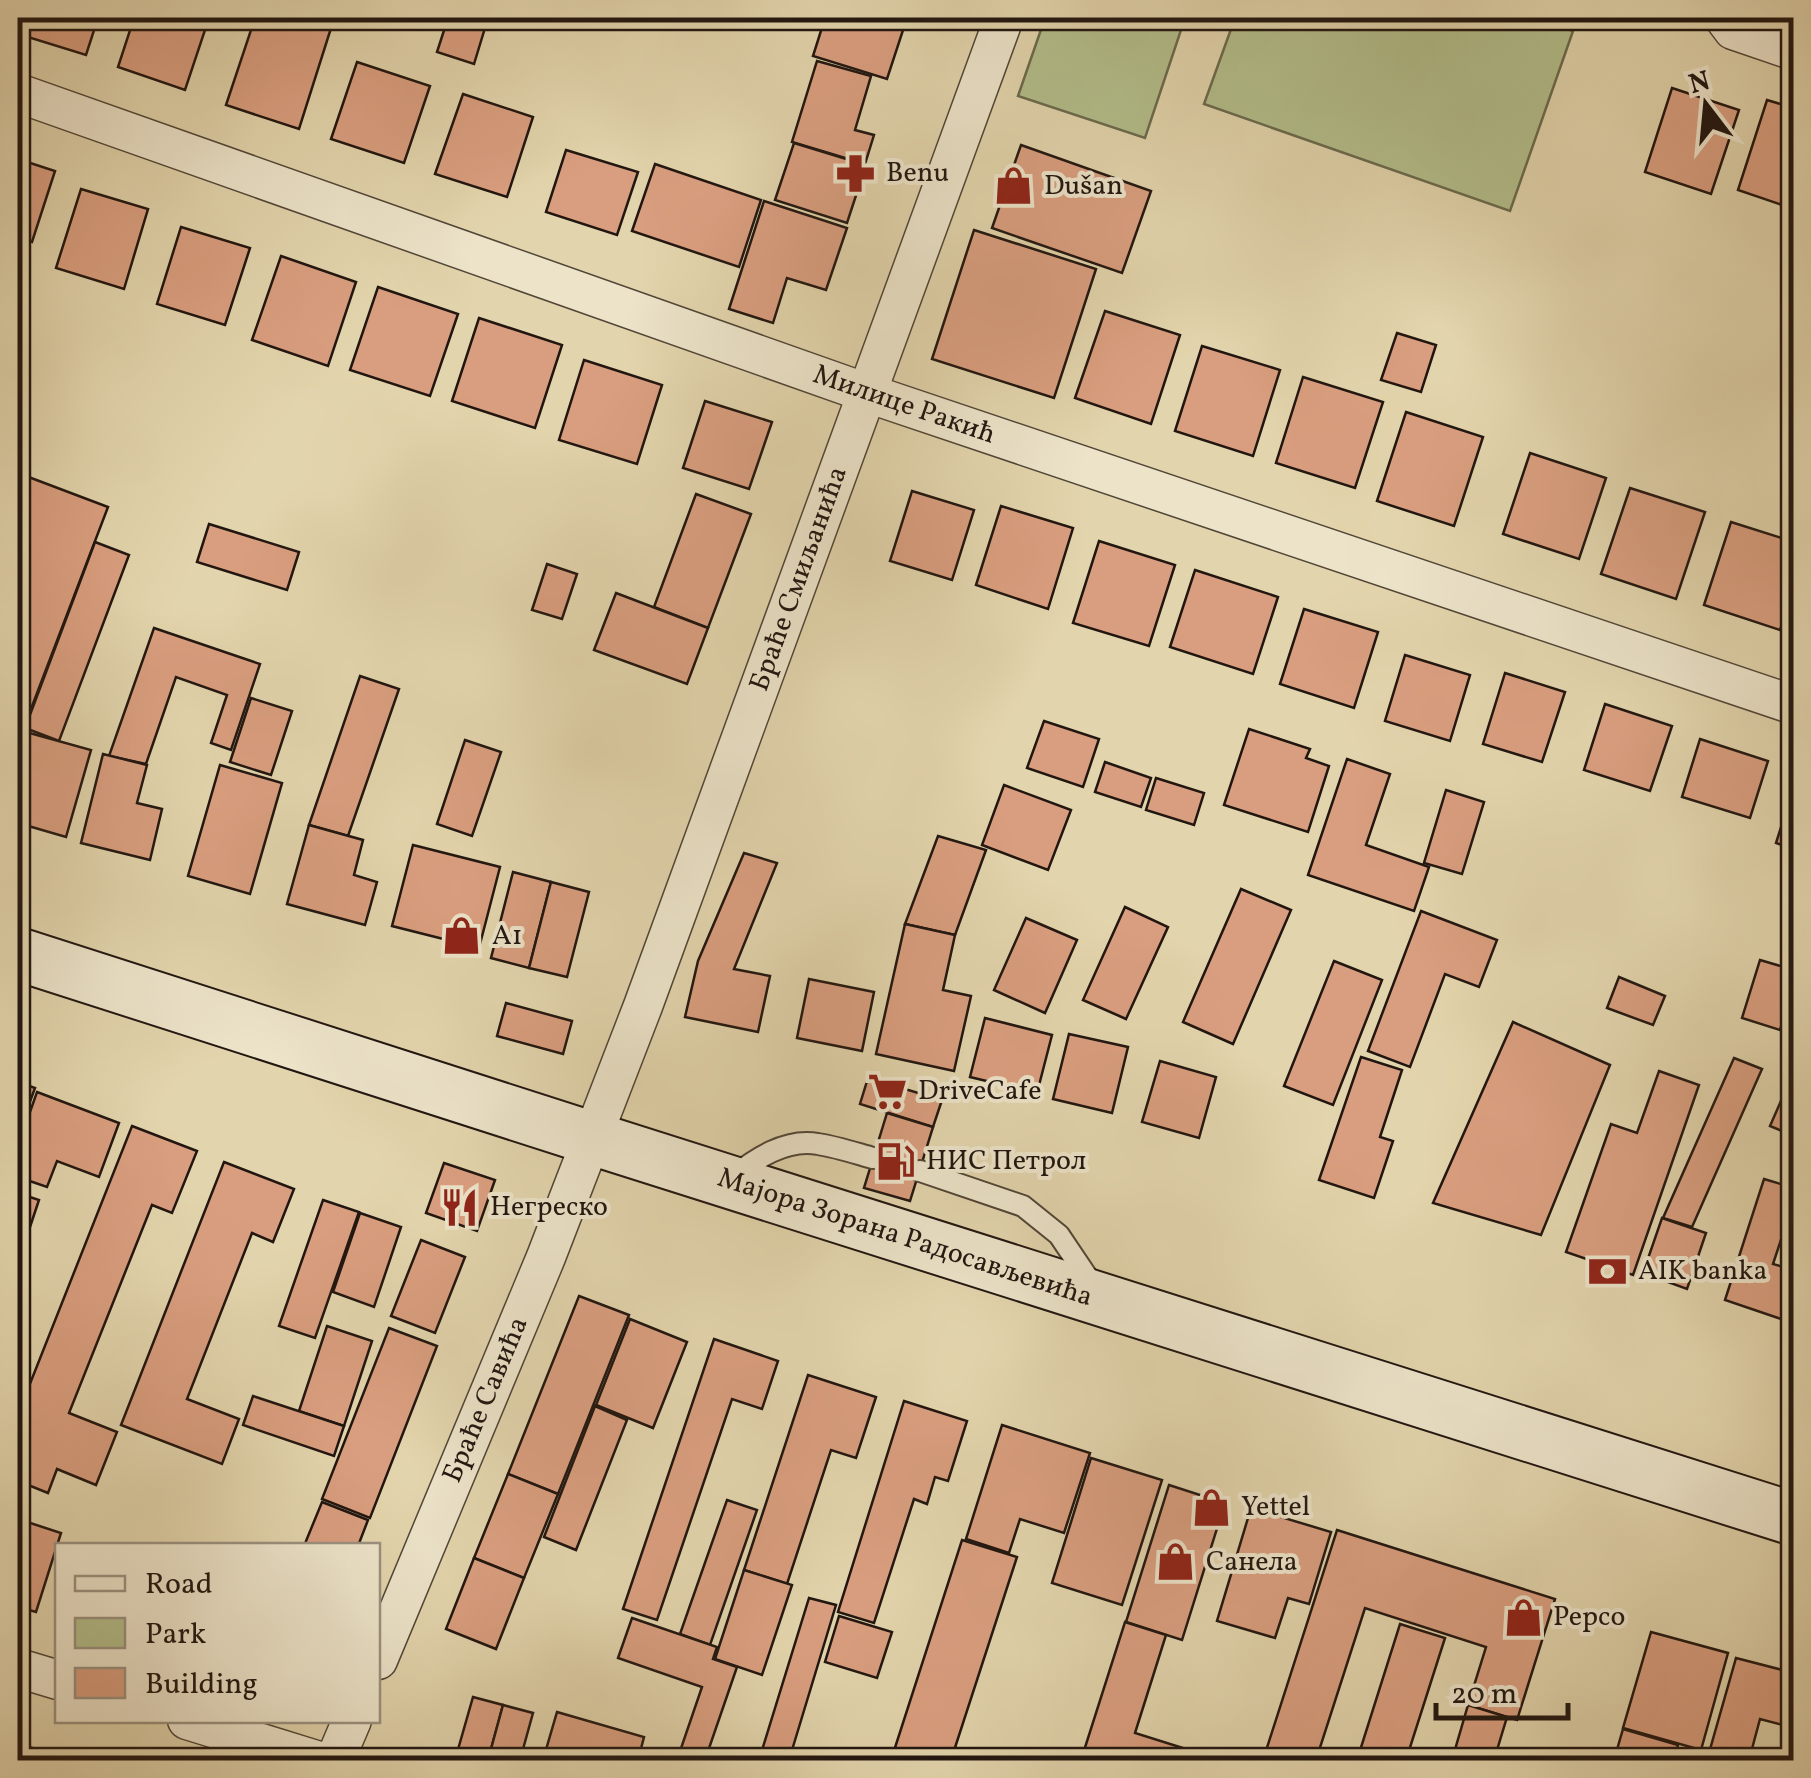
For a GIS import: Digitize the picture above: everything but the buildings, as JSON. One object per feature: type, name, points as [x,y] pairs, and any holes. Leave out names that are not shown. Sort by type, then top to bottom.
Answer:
[{"type":"main road","name":"Мајора Зорана Радосављевића","points":[[18,954],[1794,1519]]},
{"type":"street","name":"Браће Смиљанића","points":[[591,1138],[643,1006],[1004,18]]},
{"type":"street","points":[[1724,18],[1733,30],[1794,51]]},
{"type":"street","name":"Милице Ракић","points":[[18,93],[867,393],[1794,705]]},
{"type":"street","name":"Браће Савића","points":[[380,1655],[591,1138]]},
{"type":"street","points":[[18,1668],[55,1679]]},
{"type":"street","points":[[197,1723],[316,1760]]},
{"type":"street","points":[[335,1760],[351,1723]]},
{"type":"lane","points":[[727,1181],[775,1149],[792,1145],[815,1142],[873,1158]]},
{"type":"lane","points":[[920,1171],[1023,1206],[1059,1235],[1104,1301]]},
{"type":"green space","points":[[1045,18],[1185,18],[1145,138],[1018,96]]},
{"type":"green space","points":[[1235,18],[1535,18],[1573,31],[1510,211],[1204,104]]},
{"type":"place","name":"Benu","points":[[856,173]]},
{"type":"place","name":"Dušan","points":[[1014,186]]},
{"type":"place","name":"A1","points":[[462,936]]},
{"type":"place","name":"DriveCafe","points":[[888,1091]]},
{"type":"place","name":"НИС Петрол","points":[[896,1161]]},
{"type":"place","name":"Негреско","points":[[460,1207]]},
{"type":"place","name":"AIK banka","points":[[1608,1271]]},
{"type":"place","name":"Yettel","points":[[1211,1507]]},
{"type":"place","name":"Санела","points":[[1176,1562]]},
{"type":"place","name":"Pepco","points":[[1523,1617]]}]
